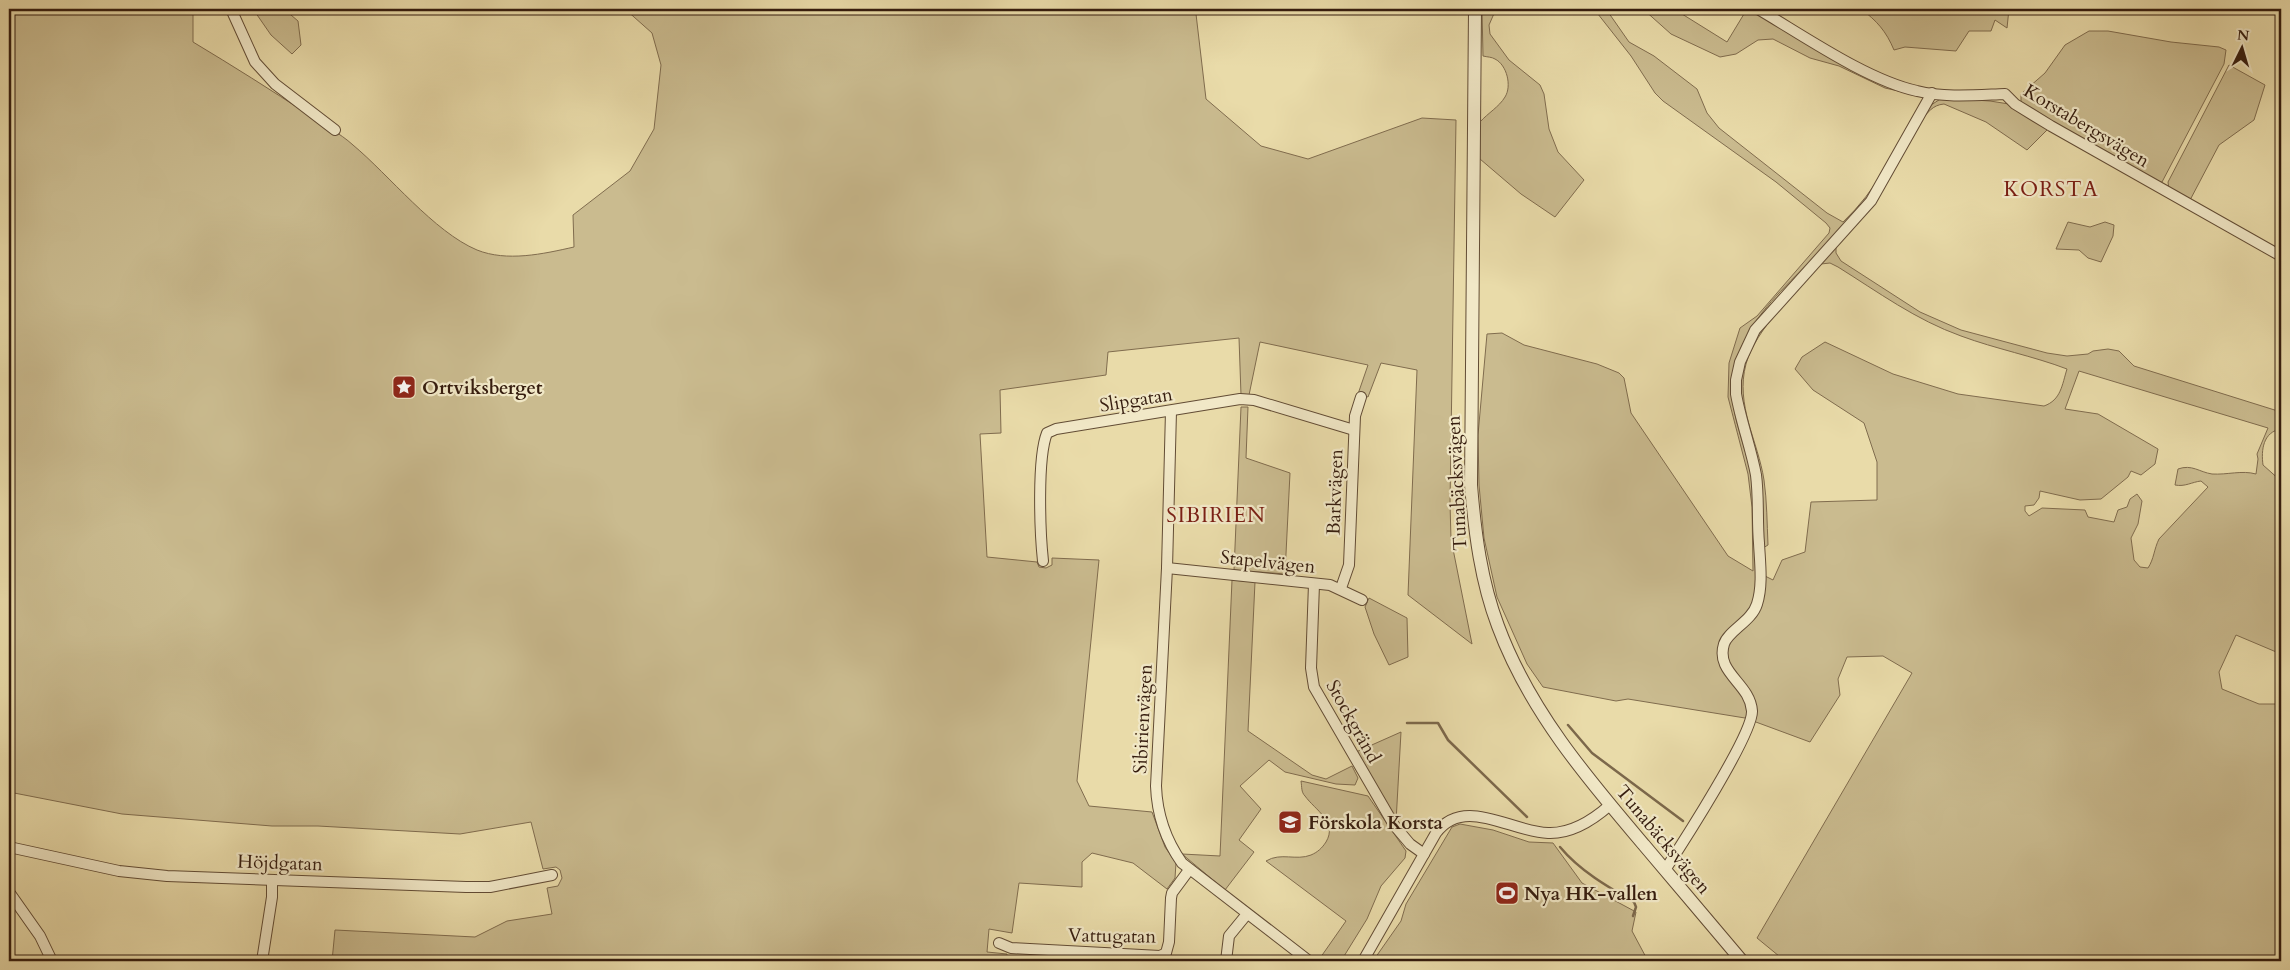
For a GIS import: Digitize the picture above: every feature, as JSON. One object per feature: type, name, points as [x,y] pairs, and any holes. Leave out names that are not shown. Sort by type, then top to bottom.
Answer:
[{"type":"street","points":[[231,9],[255,62],[275,84],[335,130]]},
{"type":"street","name":"Tunabäcksvägen","points":[[1474,9],[1471,486],[1477,547],[1484,583],[1498,627],[1522,679],[1561,743],[1610,805],[1742,961]]},
{"type":"street","name":"Korstabergsvägen","points":[[1758,9],[1864,71],[1903,87],[1932,94],[2005,94],[2015,104],[2051,126],[2281,256]]},
{"type":"street","points":[[1665,870],[1741,743],[1751,721],[1751,700],[1747,692],[1728,672],[1723,658],[1724,644],[1727,639],[1753,614],[1758,603],[1761,577],[1756,476],[1736,394],[1736,380],[1740,362],[1755,330],[1871,201],[1932,94]]},
{"type":"street","name":"Barkvägen","points":[[1340,588],[1349,565],[1355,416],[1361,397]]},
{"type":"street","name":"Slipgatan","points":[[1043,561],[1040,543],[1042,464],[1047,433],[1056,429],[1240,399],[1254,400],[1354,430]]},
{"type":"street","name":"Sibirienvägen","points":[[1171,410],[1167,568],[1156,786],[1157,805],[1163,829],[1172,850],[1189,870],[1309,961]]},
{"type":"street","name":"Stapelvägen","points":[[1167,568],[1340,588],[1362,600]]},
{"type":"street","name":"Stockgränd","points":[[1314,584],[1311,668],[1314,686],[1394,825],[1410,844],[1424,854]]},
{"type":"street","points":[[1363,961],[1441,826],[1456,816],[1474,815],[1520,828],[1548,833],[1576,828],[1597,816],[1610,805]]},
{"type":"street","name":"Höjdgatan","points":[[9,847],[119,871],[167,876],[490,887],[552,876]]},
{"type":"street","name":"Vattugatan","points":[[999,943],[1011,948],[1160,956],[1166,953],[1169,942],[1172,893],[1189,870]]},
{"type":"street","points":[[262,961],[272,896],[272,880]]},
{"type":"street","points":[[9,892],[40,936],[52,961]]},
{"type":"street","points":[[1226,961],[1229,936],[1247,914]]},
{"type":"shaded area","points":[[9,9],[193,9],[193,42],[343,137],[367,157],[428,217],[461,242],[489,254],[525,256],[574,247],[573,215],[630,171],[654,129],[661,65],[652,33],[625,9],[1238,9],[1196,14],[1206,99],[1261,146],[1308,159],[1422,118],[1456,120],[1451,539],[1472,644],[1408,595],[1417,370],[1381,363],[1368,397],[1358,394],[1368,365],[1260,342],[1249,395],[1241,395],[1239,338],[1108,352],[1106,375],[1000,390],[1001,433],[980,434],[987,557],[1037,562],[1039,567],[1046,568],[1052,565],[1052,558],[1099,560],[1077,781],[1089,806],[1152,812],[1165,847],[1176,863],[1175,878],[1167,889],[1133,863],[1092,853],[1082,862],[1082,887],[1019,883],[1012,933],[989,929],[987,952],[1007,954],[1007,961],[332,961],[335,930],[475,937],[507,921],[552,914],[547,888],[558,886],[562,878],[560,870],[556,867],[543,869],[531,822],[460,834],[318,826],[272,826],[122,814],[9,792]]},
{"type":"shaded area","points":[[253,9],[284,9],[298,21],[301,45],[292,54],[271,35]]},
{"type":"shaded area","points":[[1482,9],[1496,9],[1489,25],[1490,34],[1509,60],[1540,85],[1544,94],[1549,129],[1558,152],[1584,180],[1555,217],[1521,194],[1480,159],[1480,122],[1503,101],[1508,87],[1507,76],[1503,66],[1494,58],[1483,56]]},
{"type":"shaded area","points":[[1594,9],[1606,9],[1629,42],[1654,56],[1697,89],[1707,113],[1719,128],[1827,213],[1843,222],[1876,183],[1919,109],[1886,172],[1862,208],[1845,228],[1785,286],[1767,307],[1751,329],[1739,352],[1733,377],[1733,402],[1753,486],[1756,511],[1757,572],[1773,580],[1782,560],[1805,552],[1811,502],[1877,500],[1877,462],[1864,423],[1813,390],[1795,369],[1802,357],[1825,342],[1893,374],[1958,394],[2044,406],[2057,396],[2067,369],[1974,341],[1944,329],[1898,305],[1838,267],[1830,263],[1821,264],[1767,324],[1751,351],[1746,364],[1743,379],[1745,408],[1761,466],[1766,496],[1768,545],[1763,548],[1762,500],[1759,472],[1740,402],[1739,379],[1744,359],[1754,338],[1784,297],[1854,227],[1836,246],[1836,253],[1841,261],[1920,312],[1961,330],[2047,353],[2067,356],[2088,354],[2093,351],[2108,349],[2119,351],[2134,366],[2281,412],[2281,429],[2270,434],[2264,442],[2262,453],[2263,465],[2281,481],[2281,654],[2236,635],[2219,672],[2222,689],[2259,704],[2281,704],[2281,961],[1785,961],[1757,938],[1912,673],[1883,656],[1847,657],[1838,679],[1840,695],[1810,742],[1745,718],[1628,699],[1616,701],[1543,687],[1527,664],[1497,597],[1484,538],[1479,485],[1478,435],[1487,334],[1502,333],[1524,345],[1597,364],[1619,373],[1624,378],[1631,413],[1728,556],[1753,571],[1752,507],[1748,474],[1728,397],[1729,363],[1740,328],[1757,316],[1829,233],[1830,228],[1776,182],[1663,101],[1655,93],[1631,56]],"holes":[[[2079,371],[2268,428],[2257,454],[2256,474],[2245,472],[2212,474],[2187,467],[2178,469],[2175,485],[2185,485],[2201,481],[2208,487],[2159,539],[2148,568],[2140,567],[2134,560],[2131,538],[2138,524],[2142,501],[2137,494],[2130,499],[2127,507],[2118,510],[2114,522],[2088,517],[2085,510],[2042,508],[2029,516],[2025,511],[2025,506],[2034,505],[2039,498],[2040,491],[2080,500],[2101,499],[2128,477],[2131,471],[2141,475],[2155,464],[2158,449],[2098,414],[2065,409]]]},
{"type":"shaded area","points":[[1643,9],[1674,9],[1727,42],[1747,9],[1749,9],[1788,32],[1916,95],[1885,88],[1839,66],[1810,58],[1773,39],[1758,40],[1736,54],[1720,57],[1671,34]]},
{"type":"shaded area","points":[[1861,9],[2009,9],[2007,28],[1995,20],[1991,31],[1969,31],[1956,51],[1905,47],[1894,50],[1888,37],[1880,27]]},
{"type":"shaded area","points":[[2089,31],[2108,31],[2171,42],[2219,47],[2226,50],[2224,64],[2162,182],[2159,183],[2021,104],[2021,94],[2045,73],[2065,45]]},
{"type":"shaded area","points":[[2229,65],[2265,85],[2254,120],[2219,145],[2189,202],[2169,190],[2168,182]]},
{"type":"shaded area","points":[[1942,98],[2009,104],[2049,128],[2027,150],[1986,122],[1944,104],[1933,108],[1920,121],[1931,105]]},
{"type":"shaded area","points":[[2068,222],[2090,227],[2105,222],[2114,225],[2113,236],[2101,262],[2088,258],[2079,250],[2056,249]]},
{"type":"shaded area","points":[[1241,407],[1248,407],[1246,458],[1290,473],[1285,574],[1234,570]]},
{"type":"shaded area","points":[[1232,580],[1255,582],[1248,731],[1312,775],[1326,779],[1352,766],[1358,778],[1355,785],[1336,784],[1285,772],[1269,760],[1240,786],[1261,809],[1239,840],[1254,852],[1225,890],[1182,854],[1220,856]]},
{"type":"shaded area","points":[[1369,598],[1407,618],[1408,657],[1389,665],[1374,634],[1365,607]]},
{"type":"shaded area","points":[[1401,732],[1396,822],[1356,752]]},
{"type":"shaded area","points":[[1301,781],[1368,796],[1406,851],[1405,858],[1381,886],[1367,919],[1341,961],[1318,961],[1346,921],[1266,861],[1277,857],[1305,857],[1316,853],[1326,842],[1329,835],[1327,822],[1302,791]]},
{"type":"shaded area","name":"Nya HK-vallen","points":[[1460,824],[1493,830],[1529,842],[1553,843],[1582,883],[1636,912],[1632,931],[1648,961],[1373,961],[1401,921],[1406,904],[1452,827]]},
{"type":"waterway","points":[[1407,723],[1438,723],[1448,740],[1527,817]]},
{"type":"waterway","points":[[1568,725],[1592,753],[1683,821]]},
{"type":"waterway","points":[[1560,847],[1585,871],[1634,902],[1636,907],[1633,916]]},
{"type":"place","name":"Ortviksberget","points":[[404,387]]},
{"type":"place","name":"Förskola Korsta","points":[[1290,822]]},
{"type":"place","name":"Nya HK-vallen","points":[[1507,893]]},
{"type":"district","name":"KORSTA","points":[[2051,189]]},
{"type":"district","name":"SIBIRIEN","points":[[1216,515]]}]
